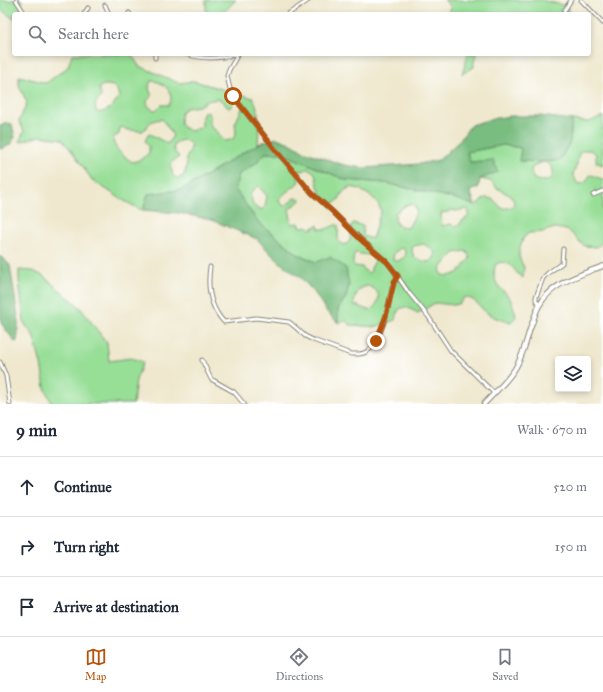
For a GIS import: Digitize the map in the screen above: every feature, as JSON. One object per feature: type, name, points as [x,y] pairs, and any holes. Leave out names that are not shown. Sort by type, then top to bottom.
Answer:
[{"type":"main road","points":[[484,404],[508,379],[518,363],[539,305],[559,285],[603,266]]},
{"type":"street","points":[[16,0],[25,12]]},
{"type":"street","points":[[291,12],[308,0]]},
{"type":"street","points":[[564,12],[571,0]]},
{"type":"street","points":[[581,0],[603,22]]},
{"type":"street","points":[[105,5],[108,12]]},
{"type":"street","points":[[85,12],[88,8]]},
{"type":"street","points":[[192,56],[198,58],[226,56]]},
{"type":"street","points":[[236,56],[229,70],[228,76],[230,89],[237,101],[312,193],[361,240],[387,262],[409,293],[428,316],[451,350],[494,393]]},
{"type":"street","points":[[593,195],[603,191]]},
{"type":"street","points":[[539,305],[536,300],[537,294],[545,276],[562,263],[563,249]]},
{"type":"street","points":[[210,267],[208,285],[211,300],[224,322],[256,318],[289,322],[305,336],[351,354],[365,353],[373,346],[379,336],[386,316],[394,282],[398,276]]},
{"type":"street","points":[[202,360],[211,379],[234,392],[244,404]]},
{"type":"street","points":[[0,362],[6,376],[10,404]]},
{"type":"green space","points":[[0,0],[22,0],[22,12],[12,12],[12,18],[0,9]]},
{"type":"green space","points":[[206,0],[236,0],[224,12],[206,12]]},
{"type":"green space","points":[[444,0],[541,0],[567,6],[568,12],[450,12],[451,7]]},
{"type":"green space","points":[[71,56],[132,56],[139,66],[179,83],[194,81],[253,98],[256,103],[258,115],[258,145],[180,190],[148,194],[143,210],[139,209],[92,180],[62,139],[40,136],[19,142],[24,131],[19,121],[27,103],[19,85],[19,76],[46,83],[68,67]],"holes":[[[152,81],[164,85],[170,92],[171,101],[169,105],[161,105],[156,110],[152,109],[148,105],[147,101],[152,96],[149,89],[150,82]],[[103,85],[110,85],[116,88],[119,97],[115,103],[104,112],[96,112],[95,104],[101,97],[99,88]],[[236,97],[242,100],[243,106],[235,124],[236,133],[233,139],[226,141],[223,140],[217,131],[211,127],[210,114],[207,112],[204,112],[202,117],[202,127],[191,131],[184,128],[180,123],[181,113],[186,108],[199,106],[207,101],[217,99],[223,101],[229,108],[232,106]],[[162,119],[173,135],[168,144],[150,134],[145,141],[149,147],[149,153],[140,160],[132,162],[122,155],[115,146],[113,138],[119,134],[120,128],[122,127],[127,130],[143,131],[154,120]],[[184,140],[190,144],[191,148],[186,158],[186,168],[183,177],[176,178],[173,174],[171,166],[172,162],[179,157],[174,146],[180,141]]]},
{"type":"green space","points":[[467,56],[476,56],[474,67],[462,74]]},
{"type":"green space","points":[[511,116],[541,116],[572,120],[570,142],[560,160],[544,162],[519,161],[521,148],[503,145],[467,152],[470,162],[493,160],[498,172],[480,179],[478,188],[470,191],[474,205],[453,198],[385,183],[346,180],[281,153],[265,153],[256,163],[239,174],[235,189],[258,222],[298,254],[316,262],[330,257],[346,268],[349,285],[346,297],[338,309],[338,323],[327,312],[314,292],[301,278],[278,261],[257,239],[212,220],[179,213],[143,210],[148,194],[180,190],[244,152],[263,142],[277,138],[290,143],[303,151],[344,165],[364,168],[419,164],[439,160],[459,141],[471,125],[491,119]]},
{"type":"green space","points":[[603,116],[603,165],[596,162],[596,155],[593,151],[585,150],[579,154],[573,174],[577,183],[579,184],[585,182],[590,175],[603,179],[603,242],[597,247],[584,246],[569,231],[555,228],[542,232],[529,233],[524,237],[519,249],[519,256],[524,267],[523,278],[509,264],[502,262],[496,264],[494,271],[494,278],[497,284],[508,296],[514,308],[516,317],[511,322],[492,316],[474,301],[464,297],[460,303],[454,305],[435,303],[418,313],[406,307],[399,309],[395,320],[375,327],[350,325],[347,321],[338,323],[338,309],[346,297],[316,262],[298,254],[258,222],[235,189],[239,174],[256,163],[265,153],[281,153],[346,180],[385,183],[453,198],[474,205],[470,191],[475,205],[485,198],[488,198],[498,203],[501,208],[508,208],[514,204],[511,196],[497,188],[492,182],[480,179],[470,162],[467,152],[503,145],[521,148],[520,161],[544,162],[560,160],[570,142],[572,120],[589,122]],"holes":[[[545,162],[552,167],[552,178],[547,181],[534,179],[531,169],[537,164]],[[306,169],[313,171],[322,197],[331,204],[338,201],[344,191],[350,187],[360,189],[371,196],[378,203],[381,211],[372,239],[363,236],[363,226],[353,223],[351,225],[350,241],[345,245],[339,242],[338,225],[326,229],[319,229],[318,225],[311,229],[307,226],[300,226],[299,223],[292,224],[289,209],[301,200],[293,198],[293,200],[285,206],[281,204],[279,200],[299,182],[297,171],[304,171]],[[258,186],[267,196],[265,207],[263,209],[258,209],[253,205],[250,193]],[[408,204],[416,207],[416,213],[409,227],[406,228],[396,224],[395,213]],[[466,209],[469,212],[468,217],[459,225],[455,227],[451,224],[442,226],[441,213],[452,210],[456,211]],[[424,244],[433,250],[435,257],[432,260],[425,262],[414,257],[412,251],[413,246]],[[402,248],[404,249],[406,255],[399,260],[394,261],[394,253]],[[466,251],[470,259],[462,269],[452,275],[442,275],[440,269],[454,253]],[[357,253],[369,255],[375,261],[371,271],[368,273],[362,267],[355,266],[353,264],[354,254]],[[368,286],[376,290],[378,293],[378,300],[375,307],[371,310],[354,305],[355,297],[359,290]]]},
{"type":"green space","points":[[7,123],[12,124],[15,137],[10,145],[0,149],[0,126]]},
{"type":"green space","points":[[0,256],[10,265],[18,318],[17,341],[15,342],[1,323]]},
{"type":"green space","points":[[19,270],[33,271],[43,276],[79,306],[107,343],[109,361],[131,358],[143,362],[136,380],[133,404],[52,404],[45,388],[41,364],[33,335],[24,323]]},
{"type":"route","points":[[233,96],[312,193],[361,240],[387,262],[398,276],[394,282],[386,316],[376,341]]}]
